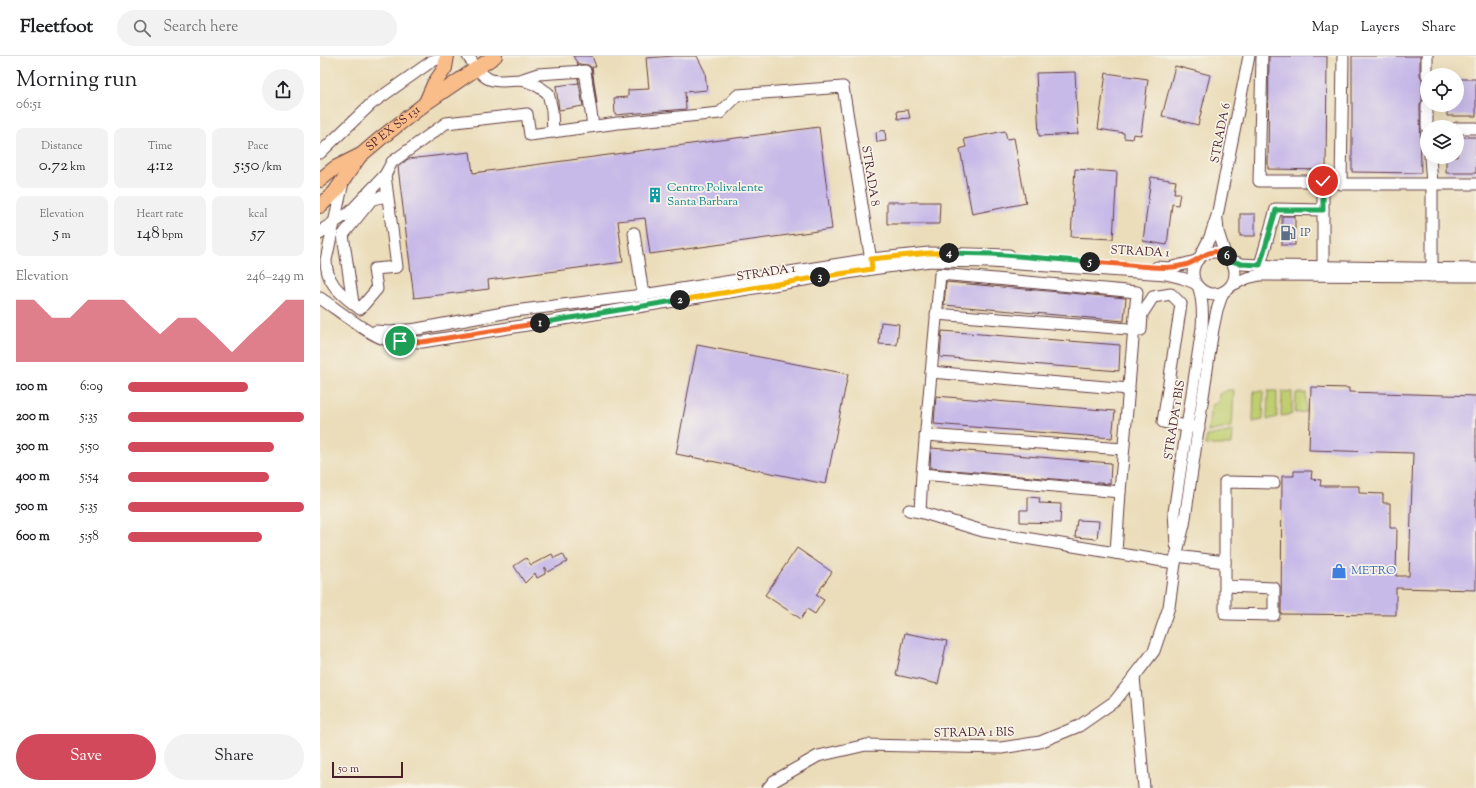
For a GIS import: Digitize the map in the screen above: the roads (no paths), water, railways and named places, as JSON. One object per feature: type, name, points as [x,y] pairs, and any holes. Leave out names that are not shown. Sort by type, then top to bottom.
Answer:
[{"type":"main road","points":[[426,103],[434,84],[445,68],[447,56]]},
{"type":"main road","name":"SP EX SS 131","points":[[320,180],[335,168],[360,155],[426,103],[495,56]]},
{"type":"main road","name":"SP EX SS 131","points":[[320,206],[335,192],[360,155]]},
{"type":"street","points":[[320,153],[371,104],[432,61],[447,56]]},
{"type":"street","points":[[320,234],[325,228],[349,213],[385,174],[392,162],[446,123],[527,114],[530,135],[593,126],[585,71],[538,74],[520,80],[507,81],[489,79],[477,68],[468,56]]},
{"type":"street","name":"STRADA 6","points":[[1198,259],[1210,237],[1217,216],[1249,56]]},
{"type":"street","points":[[1262,56],[1259,181],[1323,181],[1323,267],[1315,275]]},
{"type":"street","points":[[1343,56],[1341,184],[1476,184]]},
{"type":"street","points":[[1427,68],[1428,56]]},
{"type":"street","points":[[520,80],[536,84],[548,93],[552,110],[553,132]]},
{"type":"street","name":"STRADA 8","points":[[593,126],[720,113],[738,95],[843,86],[872,264]]},
{"type":"street","points":[[1464,128],[1476,128]]},
{"type":"street","points":[[1431,164],[1432,184],[1432,272]]},
{"type":"street","points":[[344,180],[326,260],[326,270],[329,280],[337,290],[360,309],[377,289],[374,269],[397,267],[385,174]]},
{"type":"street","points":[[353,303],[343,235],[372,199],[387,196]]},
{"type":"street","points":[[1260,265],[1276,210],[1323,210]]},
{"type":"street","name":"STRADA 6","points":[[1217,216],[1218,232],[1228,258]]},
{"type":"street","points":[[634,233],[643,295]]},
{"type":"street","points":[[1476,268],[1432,272],[1260,275],[1246,278],[1232,285],[1223,292],[1212,294],[1205,292],[1197,286],[1193,274],[1198,259],[1212,252],[1242,264],[1432,272],[1476,276]]},
{"type":"street","name":"STRADA 1","points":[[320,298],[367,330],[382,338],[422,342],[929,253],[992,254],[1169,268],[1198,259]]},
{"type":"street","points":[[1228,258],[1235,273],[1232,285]]},
{"type":"street","name":"STRADA 1","points":[[367,330],[390,332],[418,329],[514,311],[872,264],[930,261],[991,262],[1166,274],[1182,278],[1197,286]]},
{"type":"street","points":[[920,512],[925,435],[940,274],[1137,292],[1123,449],[1116,554]]},
{"type":"street","name":"STRADA 1 BIS","points":[[1175,560],[1174,512],[1204,311],[1202,298],[1197,286]]},
{"type":"street","name":"STRADA 1 BIS","points":[[768,788],[774,781],[818,756],[866,745],[1001,748],[1040,742],[1079,726],[1115,701],[1154,651],[1169,607],[1175,560],[1184,526],[1213,329],[1223,292]]},
{"type":"street","points":[[936,314],[1141,330],[1142,314],[1153,297],[1171,294],[1181,304],[1163,422],[1199,428]]},
{"type":"street","points":[[931,372],[1129,389]]},
{"type":"street","points":[[925,435],[1123,449]]},
{"type":"street","points":[[922,474],[1120,492]]},
{"type":"street","points":[[1225,586],[1274,588],[1274,615],[1225,614],[1225,586],[1225,562],[1226,482],[1274,483]]},
{"type":"street","points":[[909,510],[983,531],[1116,554],[1175,560],[1225,562]]},
{"type":"street","points":[[1134,677],[1144,788]]},
{"type":"place","name":"Centro Polivalente Santa Barbara","points":[[655,195]]},
{"type":"place","name":"IP","points":[[1288,233]]},
{"type":"place","name":"METRO","points":[[1339,571]]}]
